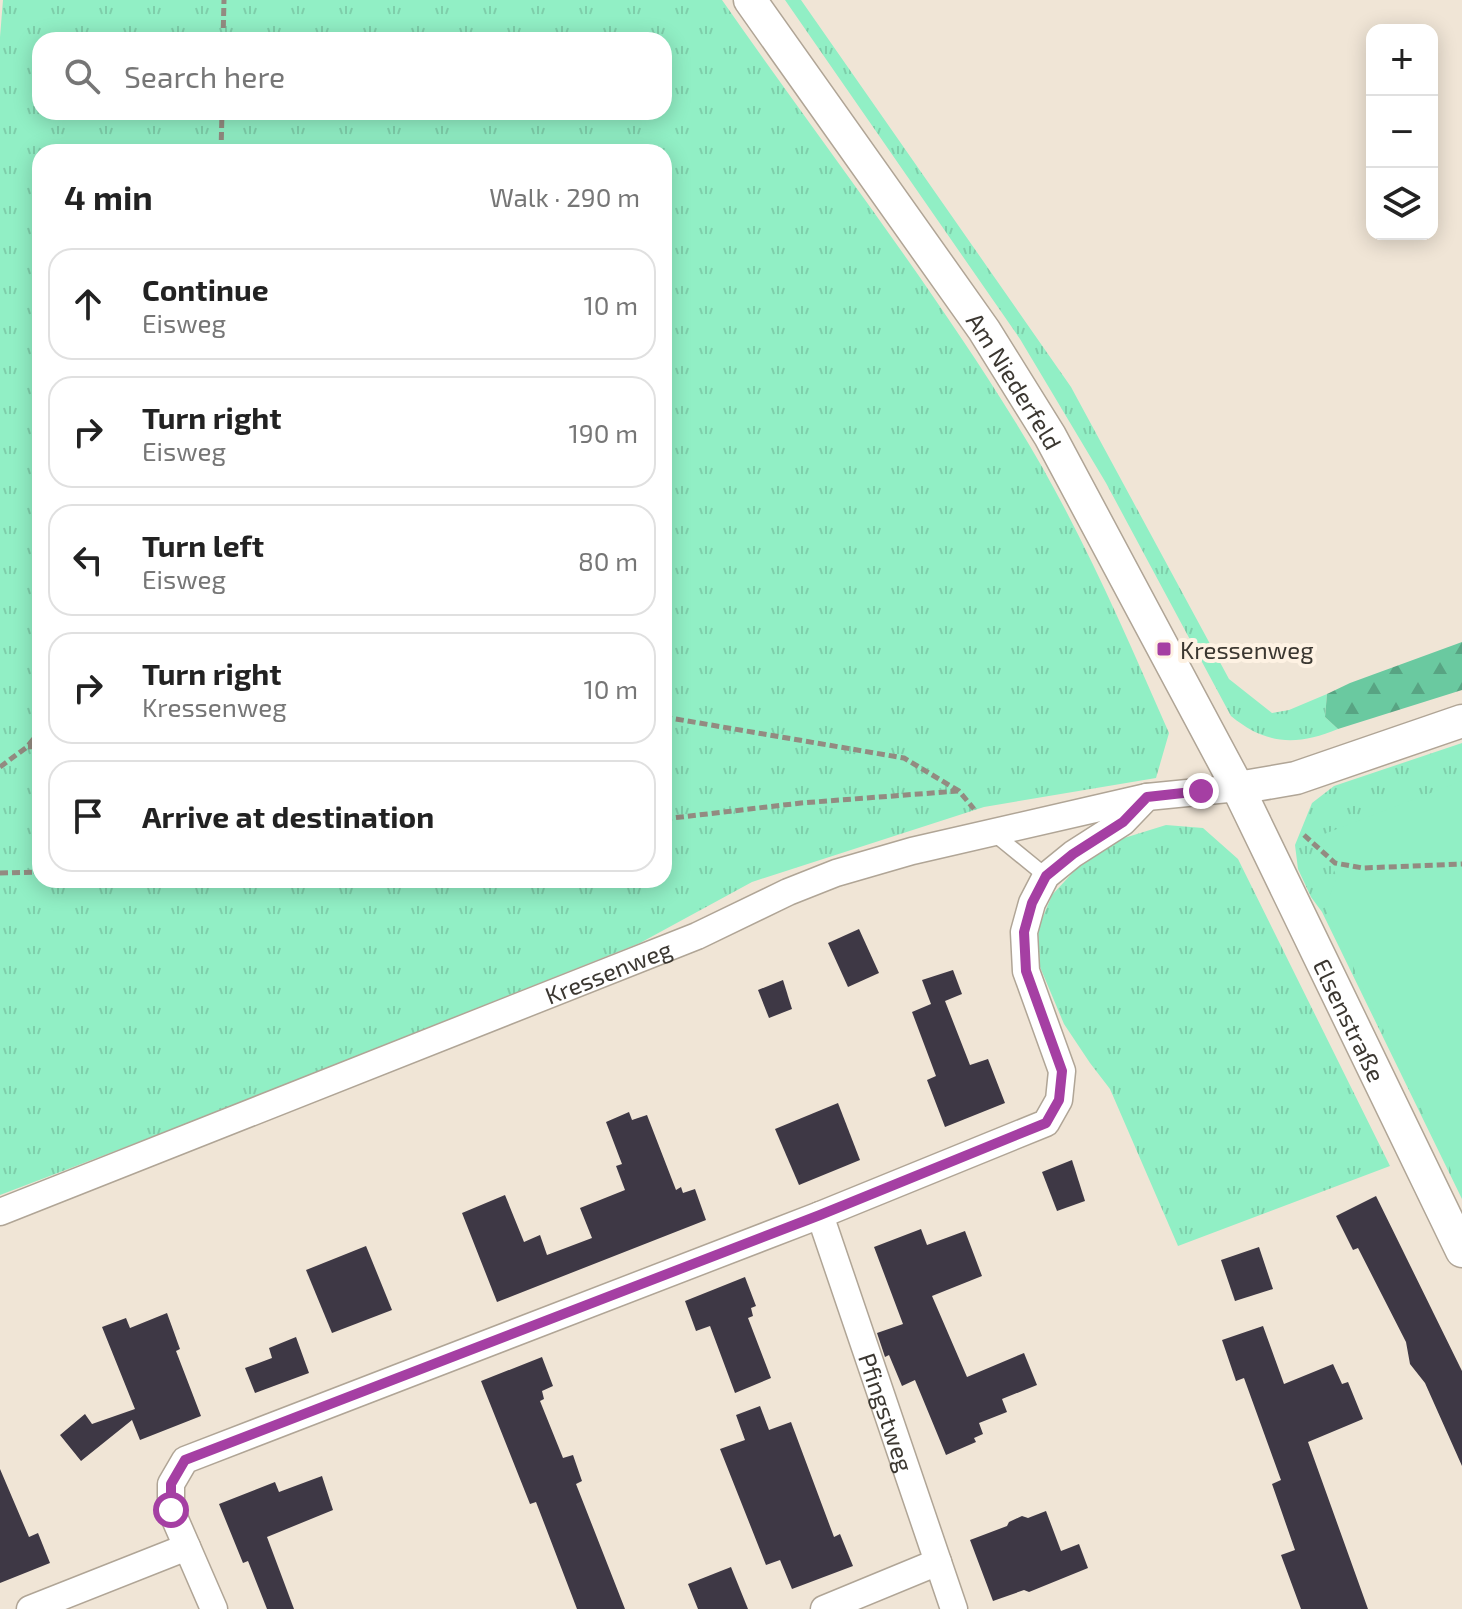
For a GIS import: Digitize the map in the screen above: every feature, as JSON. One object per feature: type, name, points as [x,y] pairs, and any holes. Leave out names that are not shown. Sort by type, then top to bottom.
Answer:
[{"type":"street","name":"Am Niederfeld","points":[[750,0],[984,330],[1050,436],[1238,788]]},
{"type":"street","name":"Kressenweg","points":[[0,1212],[697,936],[788,892],[836,873],[992,832],[1147,797],[1238,788],[1296,778],[1462,721]]},
{"type":"street","name":"Elsenstraße","points":[[1238,788],[1462,1251]]},
{"type":"street","points":[[214,1609],[171,1510],[171,1484],[185,1460],[820,1215],[1046,1123],[1059,1100],[1062,1071],[1026,971],[1024,932],[1032,903],[1046,876],[1073,854],[1123,822],[1147,797]]},
{"type":"street","name":"Pfingstweg","points":[[820,1215],[954,1609]]},
{"type":"street","points":[[30,1609],[187,1547]]},
{"type":"street","points":[[824,1609],[938,1562]]},
{"type":"lane","points":[[992,832],[1046,876]]},
{"type":"path","points":[[223,32],[224,0]]},
{"type":"path","points":[[221,144],[222,120]]},
{"type":"path","points":[[672,718],[904,758],[959,791],[992,832]]},
{"type":"path","points":[[0,767],[32,741]]},
{"type":"path","points":[[27,747],[32,747]]},
{"type":"path","points":[[672,818],[801,803],[959,791]]},
{"type":"path","points":[[1304,835],[1335,863],[1363,868],[1462,864]]},
{"type":"path","points":[[0,873],[32,872]]},
{"type":"green space","points":[[3,0],[722,0],[946,315],[1038,460],[1098,575],[1169,733],[1156,778],[984,807],[752,882],[640,943],[220,1111],[0,1195],[0,37]]},
{"type":"green space","points":[[785,0],[801,0],[1071,387],[1229,679],[1272,713],[1289,710],[1327,694],[1325,717],[1338,729],[1309,738],[1282,740],[1257,733],[1231,716],[1106,483],[1020,339]]},
{"type":"green space","points":[[1462,642],[1462,690],[1338,729],[1325,717],[1327,694]]},
{"type":"green space","points":[[1462,743],[1462,1199],[1322,912],[1311,897],[1298,869],[1295,845],[1312,803],[1334,786]]},
{"type":"green space","points":[[1462,781],[1462,1193],[1325,908],[1337,877],[1319,836]]},
{"type":"green space","points":[[1166,825],[1203,828],[1238,859],[1390,1166],[1178,1246],[1110,1089],[1064,1024],[1040,967],[1038,929],[1052,895],[1076,869],[1121,839]]},
{"type":"building","points":[[859,929],[879,973],[848,987],[828,943]]},
{"type":"building","points":[[953,970],[962,994],[945,1001],[970,1065],[988,1059],[1005,1103],[945,1127],[927,1080],[936,1076],[912,1012],[931,1004],[922,980]]},
{"type":"building","points":[[783,980],[792,1009],[769,1018],[758,990]]},
{"type":"building","points":[[838,1103],[860,1160],[799,1185],[775,1129]]},
{"type":"building","points":[[629,1112],[632,1120],[647,1115],[676,1190],[681,1187],[683,1193],[695,1189],[706,1220],[497,1302],[462,1213],[505,1195],[524,1242],[540,1235],[547,1255],[592,1238],[580,1208],[625,1190],[616,1166],[622,1164],[606,1122]]},
{"type":"building","points":[[1072,1160],[1085,1201],[1057,1211],[1042,1172]]},
{"type":"building","points":[[1376,1196],[1462,1371],[1462,1466],[1425,1383],[1410,1364],[1406,1342],[1358,1248],[1353,1250],[1336,1216]]},
{"type":"building","points":[[921,1229],[927,1245],[965,1231],[982,1276],[932,1296],[967,1377],[1024,1353],[1037,1385],[1002,1399],[1007,1412],[979,1423],[983,1434],[974,1438],[976,1442],[946,1455],[915,1380],[902,1386],[889,1355],[885,1357],[877,1333],[903,1324],[874,1247]]},
{"type":"building","points":[[366,1246],[392,1310],[332,1333],[306,1270]]},
{"type":"building","points":[[1259,1247],[1273,1289],[1235,1301],[1221,1260]]},
{"type":"building","points":[[745,1277],[756,1306],[751,1308],[753,1316],[748,1318],[771,1378],[735,1393],[710,1326],[696,1331],[685,1301]]},
{"type":"building","points":[[167,1313],[180,1349],[176,1351],[201,1416],[140,1440],[132,1420],[81,1461],[60,1435],[85,1414],[92,1424],[135,1409],[102,1327],[126,1318],[130,1328]]},
{"type":"building","points":[[1263,1326],[1284,1384],[1333,1364],[1342,1384],[1348,1382],[1363,1419],[1308,1442],[1368,1609],[1301,1609],[1281,1555],[1295,1550],[1272,1484],[1281,1480],[1244,1378],[1236,1381],[1222,1340]]},
{"type":"building","points":[[296,1337],[309,1373],[255,1393],[245,1368],[272,1358],[269,1348]]},
{"type":"building","points":[[542,1357],[553,1386],[542,1391],[544,1399],[540,1401],[563,1458],[573,1455],[582,1481],[576,1484],[625,1609],[577,1609],[536,1502],[530,1504],[481,1381]]},
{"type":"building","points":[[760,1406],[769,1430],[791,1422],[834,1537],[840,1534],[853,1566],[792,1589],[780,1560],[766,1565],[720,1449],[745,1440],[736,1415]]},
{"type":"building","points":[[0,1469],[29,1537],[38,1533],[50,1563],[0,1583]]},
{"type":"building","points":[[322,1476],[333,1510],[267,1537],[294,1609],[267,1609],[248,1561],[243,1563],[219,1504],[275,1482],[279,1492]]},
{"type":"building","points":[[1046,1511],[1061,1551],[1079,1544],[1088,1568],[1029,1592],[1024,1590],[993,1601],[970,1540],[1007,1526],[1022,1516],[1028,1518]]},
{"type":"building","points":[[731,1567],[748,1609],[698,1609],[688,1584]]},
{"type":"place","name":"Kressenweg","points":[[1164,649]]},
{"type":"route","points":[[171,1510],[171,1484],[185,1460],[820,1215],[1046,1123],[1059,1100],[1062,1071],[1026,971],[1024,932],[1032,903],[1046,876],[1073,854],[1123,822],[1147,797],[1201,791]]}]
